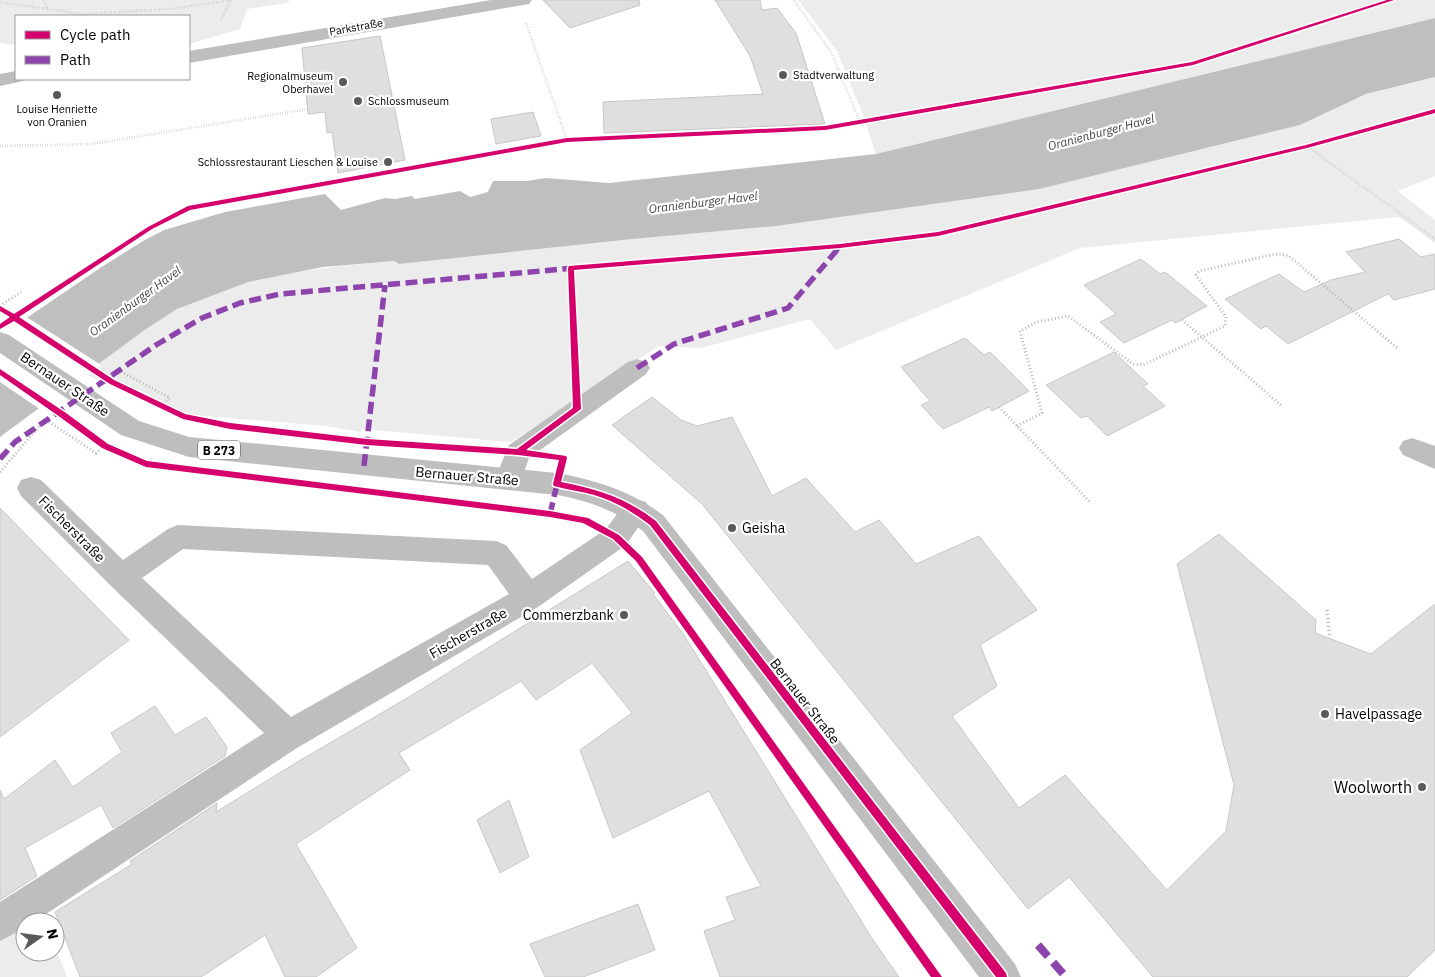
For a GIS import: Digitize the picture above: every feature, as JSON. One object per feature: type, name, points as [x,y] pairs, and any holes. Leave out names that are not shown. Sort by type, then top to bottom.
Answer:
[{"type":"street","name":"Parkstraße","points":[[190,57],[521,1]]},
{"type":"street","points":[[0,80],[15,77]]},
{"type":"street","name":"Bernauer Straße","points":[[0,341],[130,428],[190,447],[364,466],[509,479],[588,490],[614,498],[636,510],[653,524],[1002,977]]},
{"type":"street","points":[[509,479],[518,452],[637,368]]},
{"type":"street","name":"Fischerstraße","points":[[31,488],[121,577],[274,722],[286,737]]},
{"type":"street","name":"Fischerstraße","points":[[0,923],[286,737],[528,598],[616,537],[636,510]]},
{"type":"street","points":[[121,577],[178,537],[496,553],[528,598]]},
{"type":"path","points":[[44,0],[48,9]]},
{"type":"path","points":[[0,2],[82,14],[170,9],[231,0]]},
{"type":"path","points":[[221,20],[231,0]]},
{"type":"path","points":[[794,0],[831,52],[860,122]]},
{"type":"path","points":[[521,1],[567,140]]},
{"type":"path","points":[[0,146],[92,144],[308,109]]},
{"type":"path","points":[[1307,146],[1435,239]]},
{"type":"path","points":[[1017,426],[1042,413],[1020,331],[1027,326],[1068,316],[1133,364],[1143,365],[1224,326],[1227,321],[1196,275],[1199,271],[1281,254],[1289,256],[1397,348]]},
{"type":"path","points":[[0,306],[21,292]]},
{"type":"path","points":[[1182,320],[1282,406]]},
{"type":"path","points":[[118,370],[170,398],[160,406]]},
{"type":"path","points":[[999,407],[1091,503]]},
{"type":"path","points":[[46,420],[96,453],[105,446]]},
{"type":"path","points":[[0,472],[40,424]]},
{"type":"path","points":[[1327,610],[1330,638]]},
{"type":"shaded area","points":[[0,0],[290,0],[287,3],[247,9],[240,29],[190,44],[190,15],[15,15],[15,44],[0,43]]},
{"type":"shaded area","points":[[798,0],[1435,0],[1435,18],[876,154],[863,115],[837,51]]},
{"type":"shaded area","points":[[1435,77],[1435,176],[1398,191],[1435,220],[1435,243],[1399,217],[1080,248],[836,350],[810,319],[701,348],[659,346],[511,442],[362,429],[361,432],[326,426],[168,413],[85,374],[141,332],[176,310],[226,288],[253,281],[340,266],[394,261],[399,264],[776,226],[1300,125],[1366,94]]},
{"type":"shaded area","points":[[40,908],[42,912],[34,912]]},
{"type":"shaded area","points":[[15,924],[15,962],[61,962],[67,977],[0,977],[0,934]]},
{"type":"water","name":"Oranienburger Havel","points":[[1435,18],[1435,77],[1366,94],[1300,125],[1039,189],[776,226],[399,264],[394,261],[323,267],[248,282],[177,309],[143,331],[0,437],[0,336],[143,241],[164,230],[225,212],[325,194],[341,210],[385,198],[395,199],[412,196],[415,199],[460,191],[470,197],[488,192],[493,181],[527,181],[546,178],[609,183],[876,154]]},
{"type":"pier","points":[[25,316],[101,365],[41,410],[0,382],[0,333]]},
{"type":"building","points":[[543,0],[639,0],[640,5],[570,28]]},
{"type":"building","name":"Stadtverwaltung","points":[[715,0],[760,0],[762,10],[777,8],[796,33],[825,124],[604,133],[603,102],[763,94],[750,56]]},
{"type":"building","points":[[380,36],[405,160],[338,173],[332,132],[327,133],[325,112],[308,114],[302,48]]},
{"type":"building","points":[[533,112],[541,136],[496,144],[491,119]]},
{"type":"building","points":[[1399,239],[1421,257],[1435,254],[1435,289],[1394,300],[1388,294],[1288,344],[1266,326],[1261,329],[1225,299],[1279,274],[1304,292],[1331,280],[1365,272],[1346,252]]},
{"type":"building","points":[[1141,259],[1160,274],[1165,272],[1207,306],[1175,323],[1172,320],[1124,343],[1100,322],[1116,314],[1084,285]]},
{"type":"building","points":[[965,338],[984,355],[990,352],[1029,391],[992,411],[989,407],[943,429],[921,405],[930,401],[901,367]]},
{"type":"building","points":[[1114,352],[1148,384],[1143,386],[1165,406],[1107,436],[1087,416],[1081,418],[1046,385]]},
{"type":"building","name":"Havelpassage","points":[[652,397],[681,420],[697,426],[732,417],[772,496],[806,478],[855,532],[879,520],[916,564],[979,536],[1037,610],[980,645],[997,686],[952,716],[1019,808],[1065,775],[1167,890],[1226,831],[1234,785],[1177,564],[1219,534],[1316,620],[1315,633],[1371,654],[1435,604],[1435,950],[1407,977],[1153,977],[1069,877],[1028,909],[702,504],[612,425]]},
{"type":"building","points":[[0,508],[129,640],[0,737]]},
{"type":"building","points":[[628,561],[655,593],[653,594],[684,635],[873,940],[899,977],[720,977],[704,931],[735,920],[726,897],[761,886],[709,791],[613,838],[580,750],[632,713],[592,663],[536,700],[521,681],[399,753],[410,770],[296,844],[357,948],[316,977],[285,977],[265,935],[201,977],[80,977],[65,938],[65,912],[55,912],[132,864],[130,861],[217,803],[216,812],[409,697]]},
{"type":"building","points":[[155,706],[175,735],[206,717],[227,747],[225,756],[113,828],[101,805],[25,848],[37,876],[0,900],[0,790],[4,799],[55,760],[73,787],[122,752],[111,733]]},
{"type":"building","points":[[509,800],[529,857],[500,873],[477,820]]},
{"type":"building","points":[[638,904],[655,950],[583,977],[545,977],[530,944]]},
{"type":"marked path","points":[[637,368],[674,344],[788,308],[840,246]]},
{"type":"marked path","points":[[0,459],[15,442],[156,345],[202,318],[240,303],[280,294],[575,268]]},
{"type":"marked path","points":[[364,466],[385,285]]},
{"type":"marked path","points":[[550,514],[558,480]]},
{"type":"marked path","points":[[1038,945],[1066,977]]},
{"type":"cycle path","points":[[0,327],[150,228],[188,208],[567,140],[825,128],[1193,63],[1392,0]]},
{"type":"cycle path","points":[[518,452],[577,409],[571,268],[840,246],[938,234],[1307,146],[1435,111]]},
{"type":"cycle path","points":[[0,308],[112,382],[183,416],[230,426],[367,442],[518,452],[563,458],[557,484],[608,497],[630,507],[653,523],[1002,977]]},
{"type":"cycle path","points":[[0,372],[105,446],[146,464],[550,514],[585,520],[616,537],[639,559],[937,977]]},
{"type":"place","name":"Stadtverwaltung","points":[[783,75]]},
{"type":"place","name":"Regionalmuseum Oberhavel","points":[[343,82]]},
{"type":"place","name":"Louise Henriette von Oranien","points":[[57,95]]},
{"type":"place","name":"Schlossmuseum","points":[[358,101]]},
{"type":"place","name":"Schlossrestaurant Lieschen & Louise","points":[[388,162]]},
{"type":"place","name":"Geisha","points":[[732,528]]},
{"type":"place","name":"Commerzbank","points":[[624,615]]},
{"type":"place","name":"Havelpassage","points":[[1325,714]]},
{"type":"place","name":"Woolworth","points":[[1422,787]]}]
